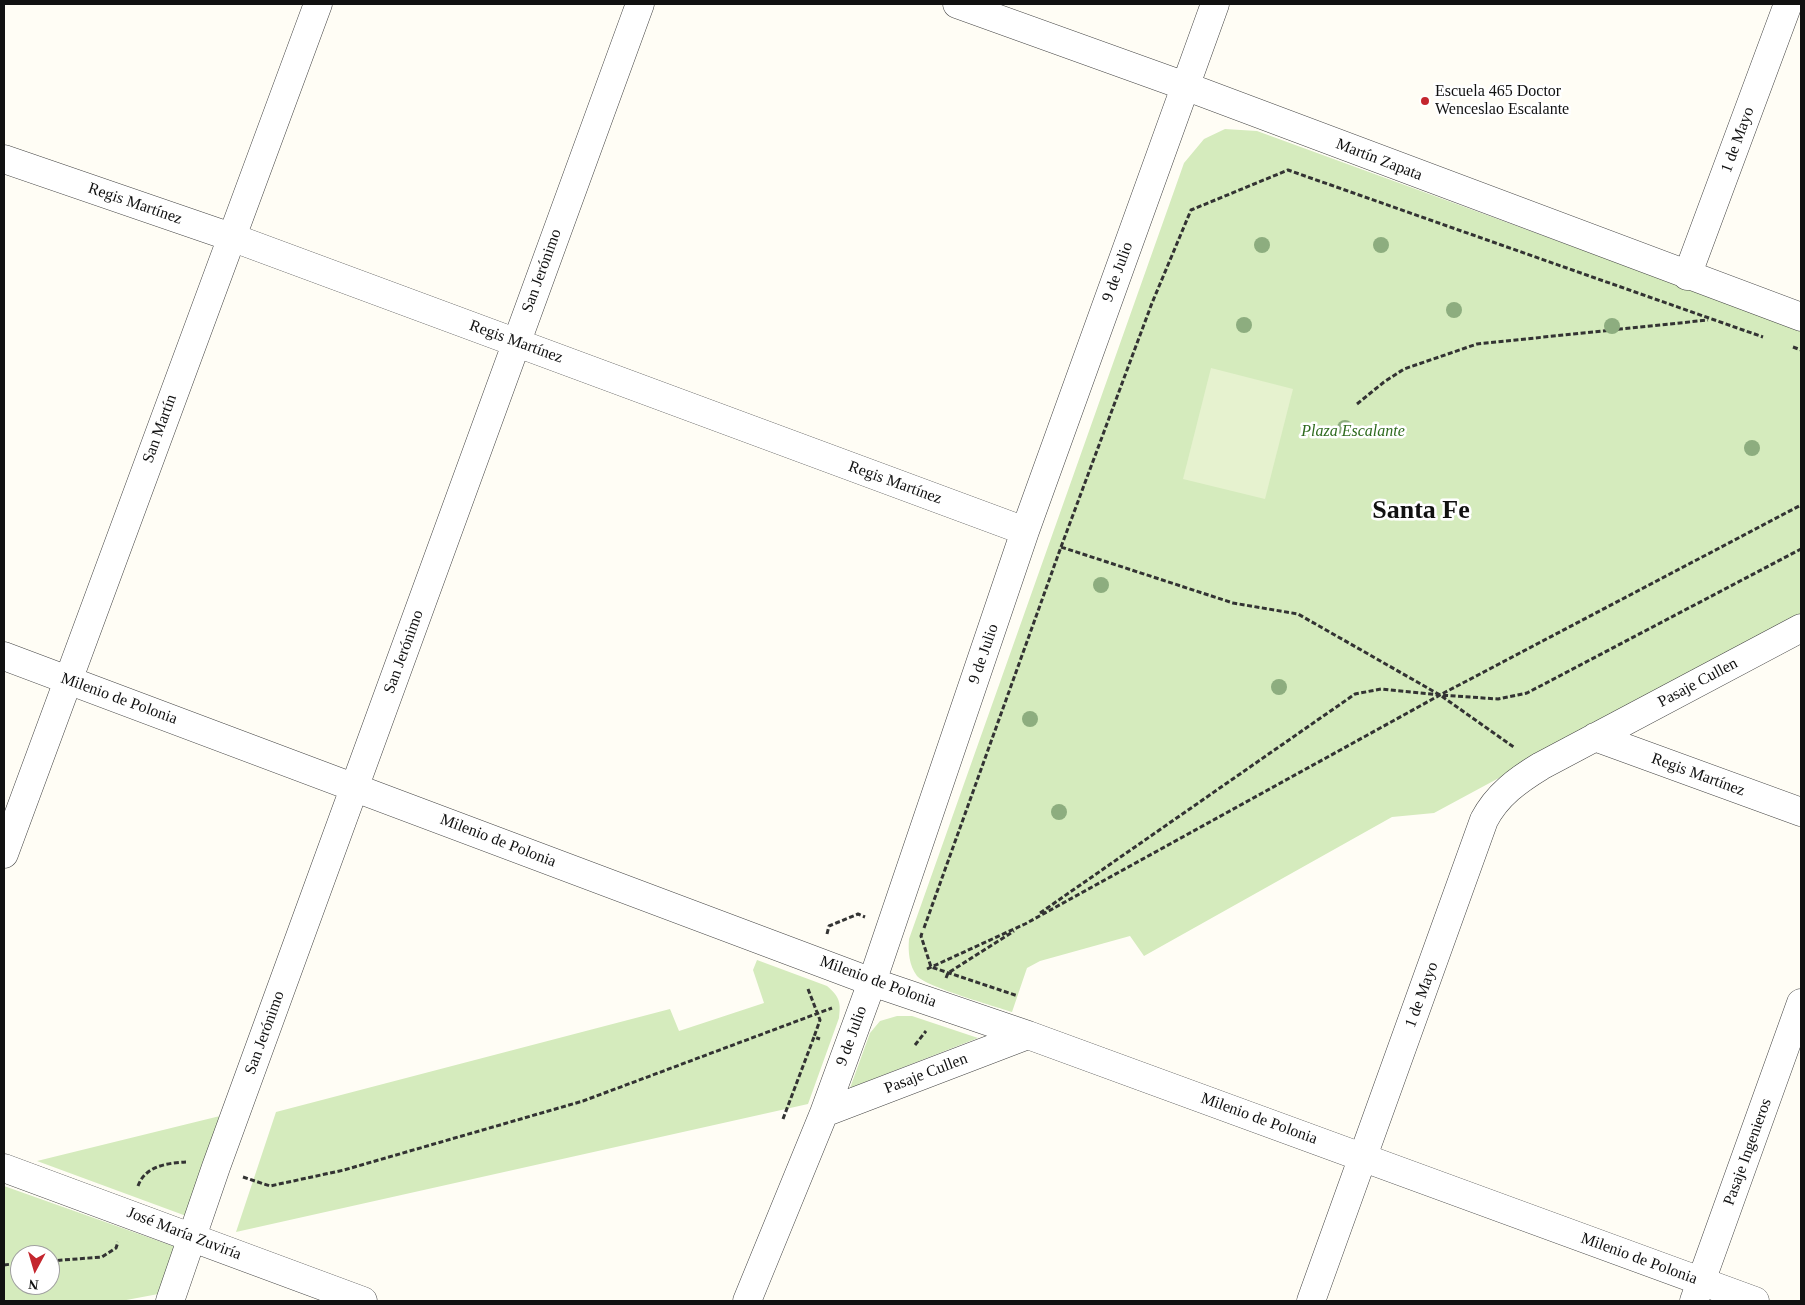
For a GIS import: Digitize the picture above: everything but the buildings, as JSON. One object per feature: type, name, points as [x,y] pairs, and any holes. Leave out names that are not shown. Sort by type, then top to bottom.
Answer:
[{"type":"street","name":"San Martín","points":[[4,854],[318,4]]},
{"type":"street","name":"San Jerónimo","points":[[170,1301],[640,4]]},
{"type":"street","name":"Martín Zapata","points":[[957,4],[1185,86],[1687,276],[1801,317]]},
{"type":"street","name":"9 de Julio","points":[[746,1301],[824,1113],[847,1049],[875,987],[1025,531],[1215,4]]},
{"type":"street","name":"1 de Mayo","points":[[1687,276],[1788,4]]},
{"type":"street","name":"Regis Martínez","points":[[4,159],[231,237],[1025,531]]},
{"type":"street","name":"Pasaje Cullen","points":[[1595,737],[1801,628]]},
{"type":"street","name":"Milenio de Polonia","points":[[4,656],[355,787],[875,987],[937,1004],[1028,1035],[1364,1157],[1697,1292],[1755,1301]]},
{"type":"street","name":"Regis Martínez","points":[[1595,737],[1801,812]]},
{"type":"street","name":"1 de Mayo","points":[[1311,1301],[1484,820],[1490,809],[1516,782],[1541,766],[1595,737]]},
{"type":"street","name":"Pasaje Ingenieros","points":[[1697,1292],[1801,1003]]},
{"type":"street","name":"Pasaje Cullen","points":[[824,1113],[1028,1035]]},
{"type":"street","name":"José María Zuviría","points":[[4,1168],[363,1301]]},
{"type":"path","points":[[931,967],[921,936],[1061,547],[1152,302],[1191,210],[1288,170],[1765,338]]},
{"type":"path","points":[[1357,404],[1384,382],[1404,369],[1477,344],[1712,319]]},
{"type":"path","points":[[1792,347],[1801,350]]},
{"type":"path","points":[[270,1186],[344,1170],[583,1101],[931,967],[1025,924],[1440,695],[1801,505]]},
{"type":"path","points":[[1061,547],[1233,603],[1298,614],[1440,695],[1541,766]]},
{"type":"path","points":[[911,1049],[919,1042],[928,1028],[948,973],[1025,924],[1355,694],[1381,689],[1498,699],[1527,693],[1801,549]]},
{"type":"path","points":[[931,967],[1018,996]]},
{"type":"path","points":[[783,1119],[814,1037],[847,1049]]},
{"type":"path","points":[[60,1260],[102,1257],[116,1248],[121,1235]]},
{"type":"green space","name":"Plaza Escalante","points":[[1225,129],[1257,131],[1801,330],[1801,615],[1434,813],[1392,817],[1144,956],[1130,936],[1040,961],[1027,968],[1012,1012],[947,991],[917,976],[912,967],[909,954],[909,939],[1184,163],[1204,139]]},
{"type":"green space","points":[[1211,368],[1293,389],[1265,499],[1183,479]]},
{"type":"green space","points":[[757,960],[827,986],[839,1000],[839,1018],[808,1104],[236,1232],[276,1112],[670,1009],[679,1031],[764,1003],[753,970]]},
{"type":"green space","points":[[897,1016],[912,1016],[978,1038],[850,1088],[870,1033],[880,1021]]},
{"type":"green space","points":[[224,1115],[189,1217],[37,1161]]},
{"type":"green space","points":[[4,1186],[184,1250],[169,1292],[121,1301],[4,1301]]},
{"type":"place","name":"Escuela 465 Doctor Wenceslao Escalante","points":[[1425,101]]},
{"type":"district","name":"Santa Fe","points":[[1421,511]]}]
